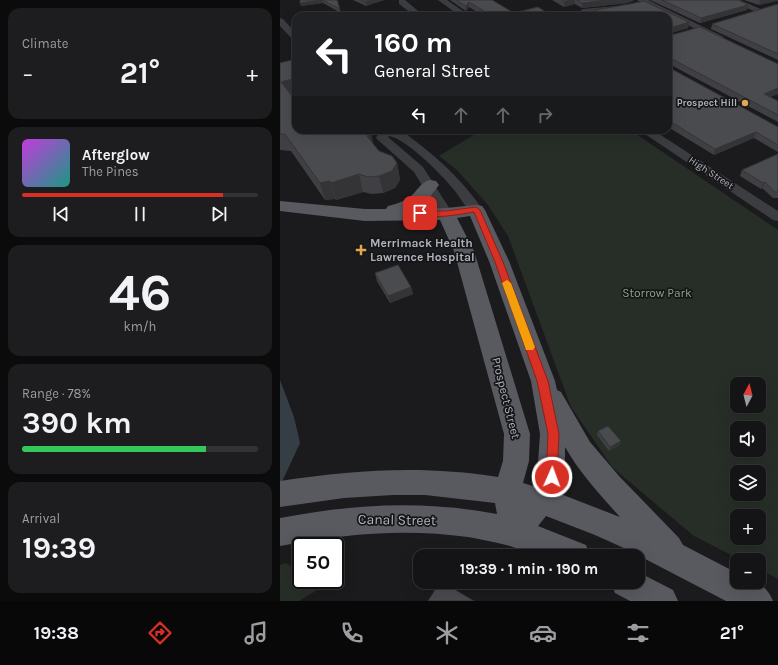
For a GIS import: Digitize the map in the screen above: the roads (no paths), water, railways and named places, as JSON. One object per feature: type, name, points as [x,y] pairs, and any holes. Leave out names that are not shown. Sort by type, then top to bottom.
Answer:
[{"type":"main road","points":[[365,215],[405,208],[418,200],[430,185]]},
{"type":"main road","points":[[280,206],[365,215],[384,221],[430,227],[449,220],[479,215]]},
{"type":"main road","name":"Prospect Street","points":[[479,215],[499,262],[542,381],[553,434],[552,477],[540,502],[514,532]]},
{"type":"main road","name":"Prospect Street","points":[[449,220],[464,251],[478,294],[517,434],[516,460],[507,492],[514,532]]},
{"type":"main road","name":"Prospect Street","points":[[542,381],[581,450],[609,485],[681,560]]},
{"type":"main road","points":[[280,494],[332,486],[409,482],[472,487],[507,492],[612,527],[681,560],[757,601]]},
{"type":"main road","name":"Canal Street","points":[[280,532],[326,523],[381,518],[418,518],[514,532],[557,549]]},
{"type":"main road","points":[[639,589],[662,601]]},
{"type":"street","points":[[442,0],[460,12]]},
{"type":"street","points":[[733,0],[762,9],[744,15]]},
{"type":"street","points":[[402,2],[415,12]]},
{"type":"street","points":[[583,12],[638,3],[660,12]]},
{"type":"street","points":[[672,17],[730,42]]},
{"type":"street","points":[[280,21],[292,34]]},
{"type":"street","points":[[687,32],[714,24]]},
{"type":"street","name":"Prospect Street","points":[[383,134],[382,138],[419,170],[430,185],[449,220]]},
{"type":"street","name":"Prospect Street","points":[[398,134],[442,168],[464,192],[479,215]]},
{"type":"street","name":"High Street","points":[[651,134],[778,217]]},
{"type":"place","name":"Prospect Hill","points":[[745,103]]},
{"type":"place","name":"Merrimack Health Lawrence Hospital","points":[[361,250]]},
{"type":"park label","name":"Storrow Park","points":[[657,293]]}]
